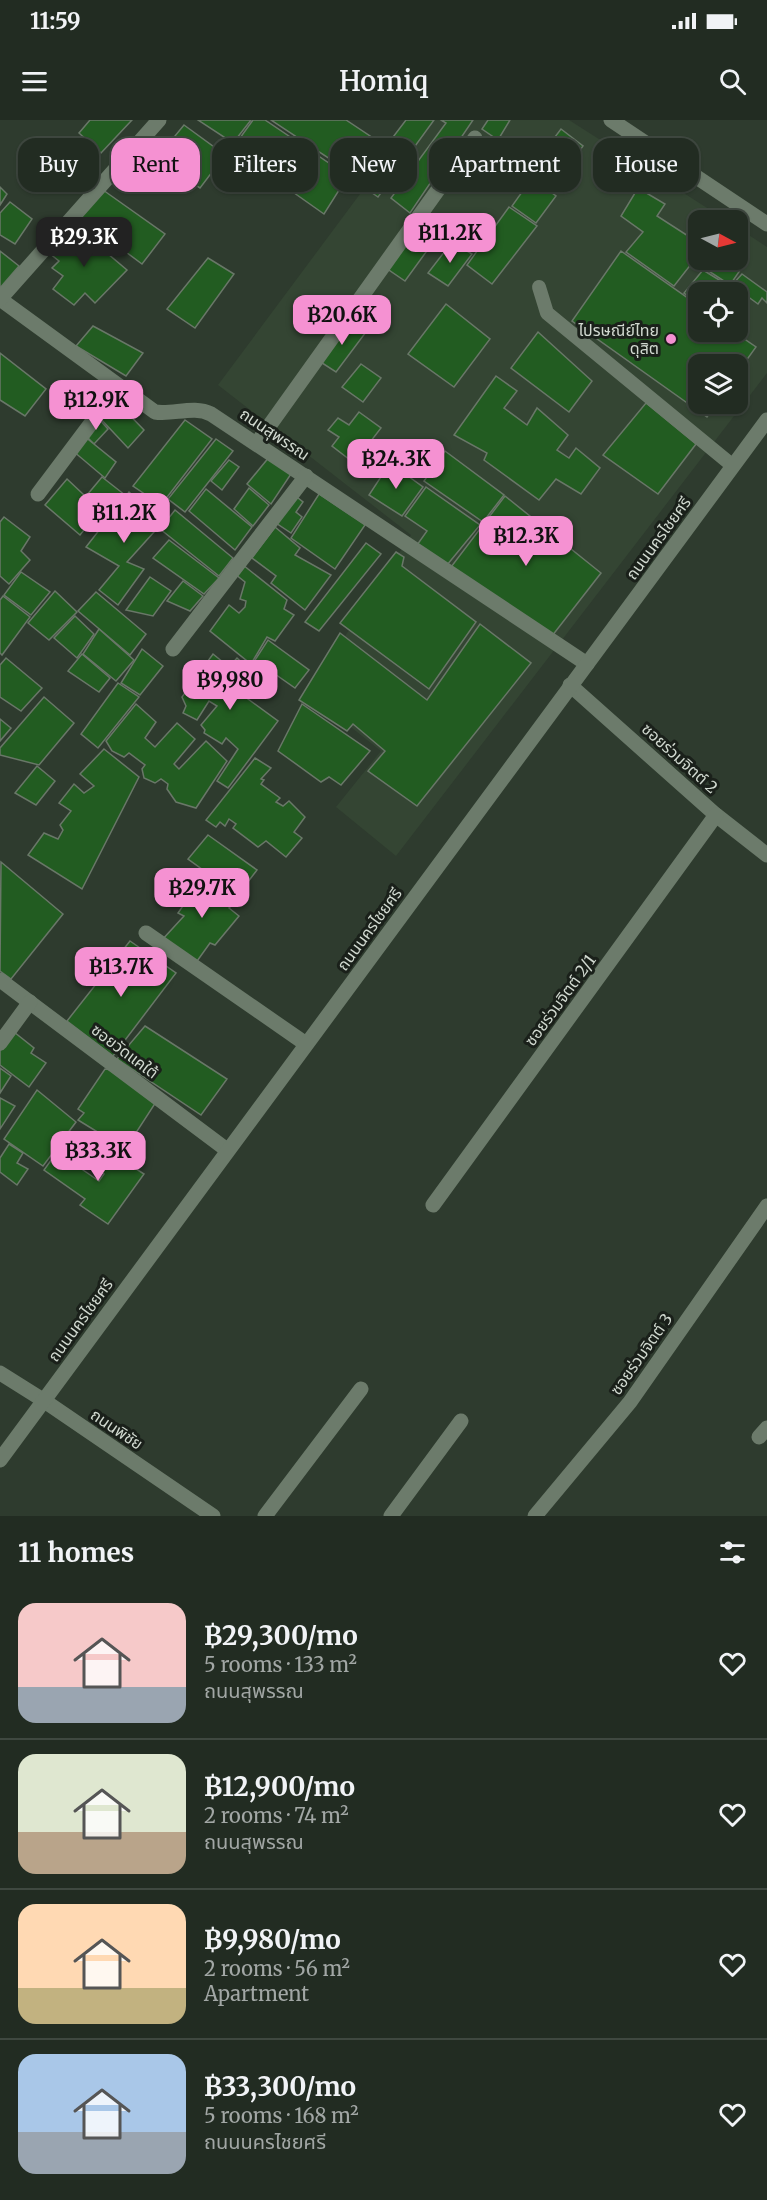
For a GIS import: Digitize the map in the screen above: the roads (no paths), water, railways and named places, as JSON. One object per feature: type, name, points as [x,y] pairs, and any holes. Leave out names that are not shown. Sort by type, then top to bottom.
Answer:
[{"type":"street","points":[[0,299],[159,120]]},
{"type":"street","points":[[611,120],[767,224]]},
{"type":"street","points":[[257,443],[436,192]]},
{"type":"street","name":"ถนนสุพรรณ","points":[[0,299],[155,412],[166,414],[203,410],[257,443],[587,664]]},
{"type":"street","points":[[38,494],[119,386]]},
{"type":"street","name":"ถนนนครไชยศรี","points":[[0,1460],[767,420]]},
{"type":"street","points":[[173,649],[306,476]]},
{"type":"street","name":"ซอยร่วมจิตต์ 2","points":[[570,685],[716,815],[767,855]]},
{"type":"street","name":"ซอยร่วมจิตต์ 2/1","points":[[433,1205],[716,815]]},
{"type":"street","points":[[146,933],[306,1044]]},
{"type":"street","name":"ซอยวัดแคใต้","points":[[0,980],[227,1150]]},
{"type":"street","points":[[0,1043],[30,1002]]},
{"type":"street","name":"ซอยร่วมจิตต์ 3","points":[[535,1516],[630,1402],[767,1206]]},
{"type":"street","name":"ถนนพิชัย","points":[[0,1373],[213,1516]]},
{"type":"street","points":[[265,1516],[361,1389]]},
{"type":"street","points":[[392,1516],[461,1421]]},
{"type":"lane","points":[[539,287],[547,313],[733,466]]},
{"type":"place","name":"ไปรษณีย์ไทย ดุสิต","points":[[671,339]]}]
